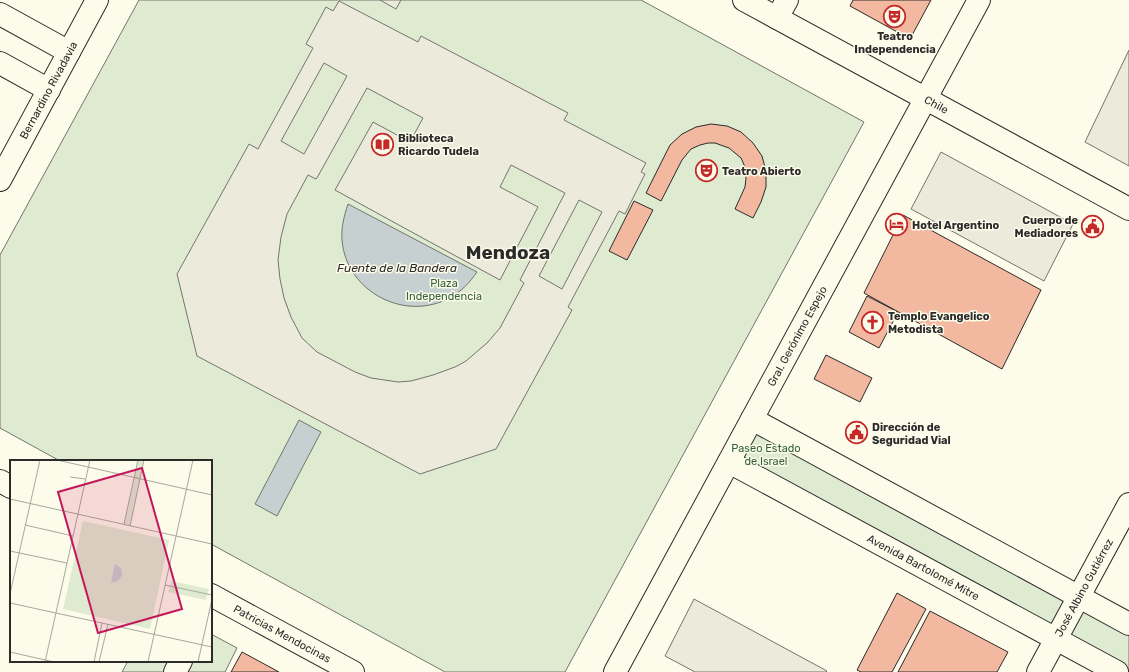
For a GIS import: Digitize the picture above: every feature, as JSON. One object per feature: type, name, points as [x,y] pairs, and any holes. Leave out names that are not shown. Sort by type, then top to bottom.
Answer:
[{"type":"street","name":"Bernardino Rivadavia","points":[[0,180],[97,0]]},
{"type":"street","name":"Chile","points":[[744,0],[782,9],[925,99],[1129,209]]},
{"type":"street","name":"Gral. Gerónimo Espejo","points":[[615,672],[979,0]]},
{"type":"street","points":[[0,14],[69,52]]},
{"type":"street","points":[[0,63],[49,90]]},
{"type":"street","points":[[752,419],[1129,624]]},
{"type":"street","name":"Avenida Bartolomé Mitre","points":[[729,462],[1117,672]]},
{"type":"street","points":[[0,481],[10,486]]},
{"type":"street","name":"José Albino Gutiérrez","points":[[1038,672],[1129,504]]},
{"type":"street","name":"Patricias Mendocinas","points":[[213,600],[353,672]]},
{"type":"street","points":[[175,672],[180,662]]},
{"type":"green space","name":"Plaza Independencia","points":[[139,0],[641,0],[864,122],[565,672],[445,672],[212,545],[212,460],[58,460],[0,428],[0,255]]},
{"type":"green space","name":"Paseo Estado de Israel","points":[[752,419],[1129,624],[1129,672],[1117,672],[729,462]]},
{"type":"green space","points":[[212,635],[237,648],[225,672],[122,672],[127,662],[212,662]]},
{"type":"shaded area","points":[[380,0],[401,0],[396,9]]},
{"type":"shaded area","points":[[339,1],[418,42],[421,36],[568,113],[564,120],[646,163],[641,172],[645,174],[625,214],[619,211],[568,307],[572,310],[496,449],[420,474],[197,356],[177,274],[249,144],[258,149],[313,48],[306,44],[326,7],[333,11]],"holes":[[[324,63],[347,76],[304,154],[281,141]],[[367,88],[423,118],[410,142],[373,122],[335,190],[500,280],[538,207],[500,187],[511,165],[565,193],[520,280],[524,283],[500,328],[487,343],[466,361],[455,367],[411,381],[398,382],[371,378],[355,372],[317,352],[302,338],[291,317],[284,298],[280,279],[278,260],[281,237],[287,214],[308,175],[316,179]],[[579,200],[602,212],[562,289],[539,276]]]},
{"type":"shaded area","points":[[1129,50],[1129,166],[1085,142]]},
{"type":"shaded area","points":[[941,152],[1073,224],[1044,281],[911,209]]},
{"type":"shaded area","points":[[694,599],[827,671],[695,672],[665,656]]},
{"type":"water","name":"Fuente de la Bandera","points":[[348,204],[477,272],[469,283],[459,292],[434,304],[416,306],[398,304],[381,298],[366,288],[354,274],[346,258],[342,240],[342,231]]},
{"type":"water","points":[[299,420],[321,432],[277,516],[255,504]]},
{"type":"building","name":"Teatro Independencia","points":[[853,0],[931,0],[910,39],[850,6]]},
{"type":"building","points":[[711,124],[727,126],[741,132],[753,143],[762,156],[766,171],[766,187],[753,218],[735,209],[745,187],[745,167],[741,158],[729,148],[715,143],[700,145],[691,149],[682,160],[661,201],[646,193],[670,145],[682,134],[696,127]]},
{"type":"building","points":[[634,201],[653,210],[627,260],[609,251]]},
{"type":"building","points":[[903,215],[1041,290],[1002,369],[864,293]]},
{"type":"building","name":"Templo Evangelico Metodista","points":[[867,296],[898,312],[879,348],[849,332]]},
{"type":"building","points":[[826,355],[872,378],[860,402],[814,379]]},
{"type":"building","points":[[897,593],[926,609],[892,672],[861,672],[857,670]]},
{"type":"building","points":[[930,611],[1008,652],[997,672],[898,672]]},
{"type":"building","points":[[242,652],[279,672],[231,672]]},
{"type":"place","name":"Teatro Independencia","points":[[895,16]]},
{"type":"place","name":"Biblioteca Ricardo Tudela","points":[[382,144]]},
{"type":"place","name":"Teatro Abierto","points":[[706,171]]},
{"type":"place","name":"Hotel Argentino","points":[[896,225]]},
{"type":"place","name":"Cuerpo de Mediadores","points":[[1093,226]]},
{"type":"place","name":"Templo Evangelico Metodista","points":[[873,322]]},
{"type":"place","name":"Dirección de Seguridad Vial","points":[[857,433]]},
{"type":"district","name":"Mendoza","points":[[508,252]]}]
